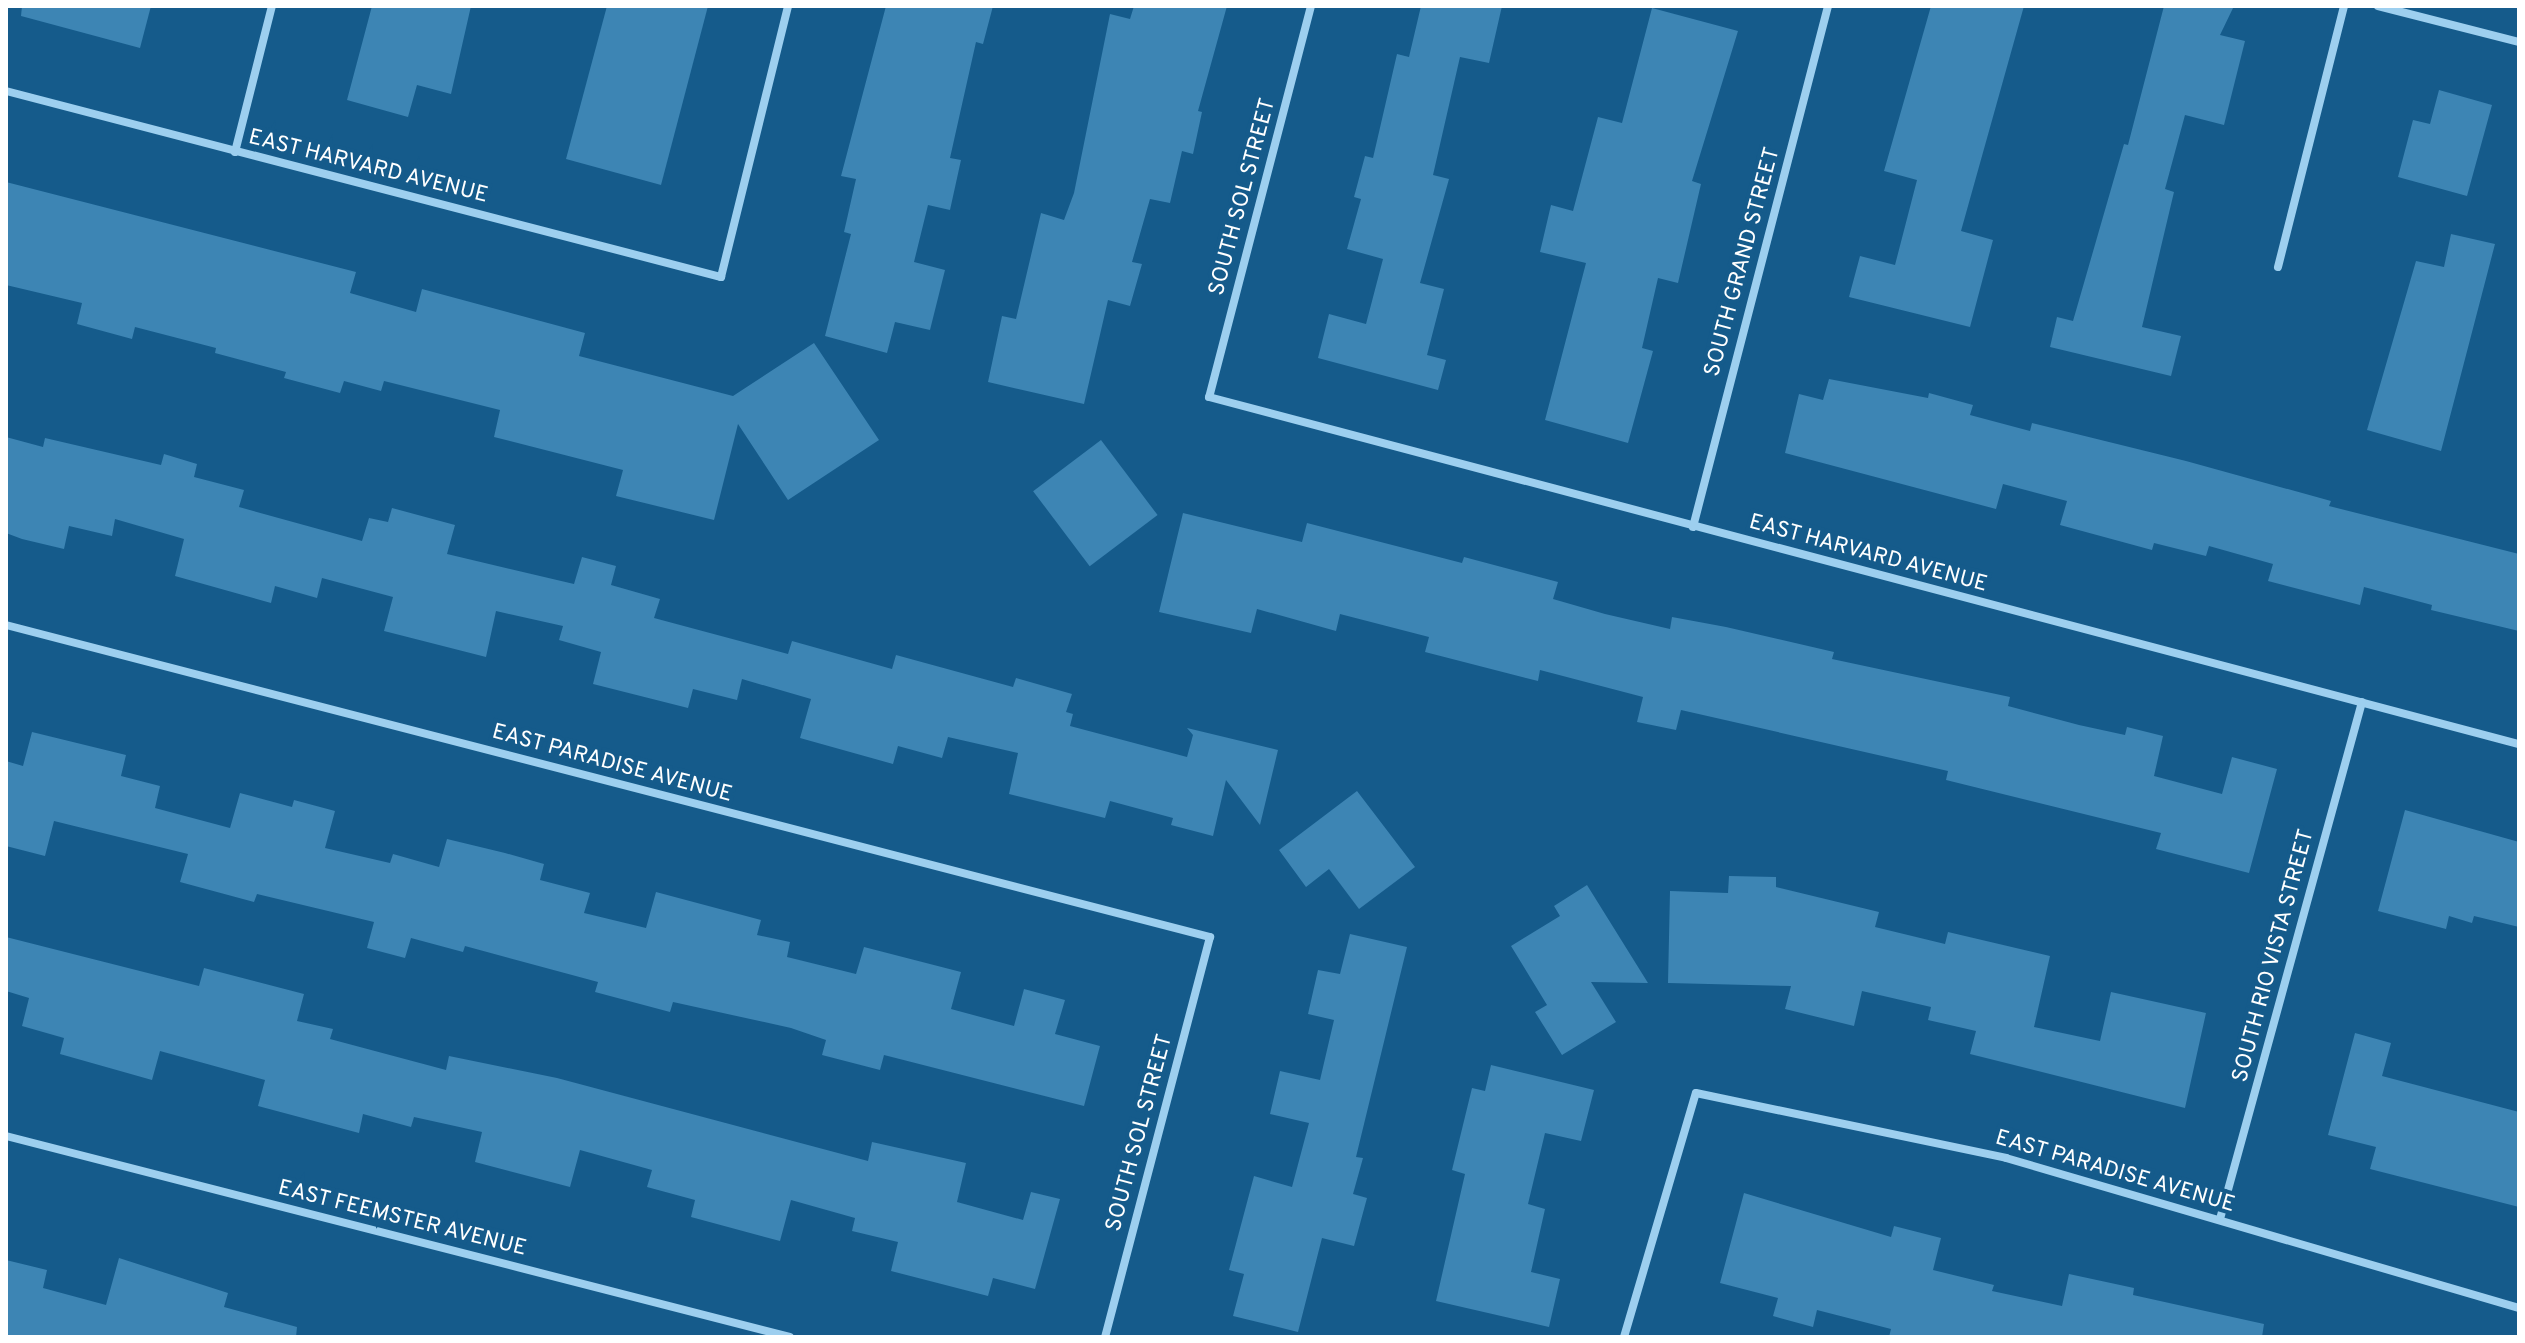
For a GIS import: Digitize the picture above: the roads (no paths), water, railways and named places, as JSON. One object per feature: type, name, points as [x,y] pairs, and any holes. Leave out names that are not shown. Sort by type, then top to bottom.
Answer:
[{"type":"street","points":[[235,152],[272,6]]},
{"type":"street","name":"EAST HARVARD AVENUE","points":[[6,91],[721,277],[788,6]]},
{"type":"street","name":"SOUTH SOL STREET","points":[[1209,397],[1311,6]]},
{"type":"street","name":"SOUTH GRAND STREET","points":[[1693,527],[1828,6]]},
{"type":"street","points":[[2278,267],[2344,6]]},
{"type":"street","points":[[2378,6],[2519,42]]},
{"type":"street","name":"EAST HARVARD AVENUE","points":[[1209,397],[2519,744]]},
{"type":"street","name":"EAST PARADISE AVENUE","points":[[6,625],[1210,937]]},
{"type":"street","name":"SOUTH RIO VISTA STREET","points":[[2220,1219],[2362,702]]},
{"type":"street","name":"SOUTH SOL STREET","points":[[1105,1337],[1210,937]]},
{"type":"street","name":"EAST PARADISE AVENUE","points":[[1624,1337],[1696,1093],[2006,1158],[2519,1308]]},
{"type":"street","name":"EAST FEEMSTER AVENUE","points":[[6,1136],[790,1337]]}]
